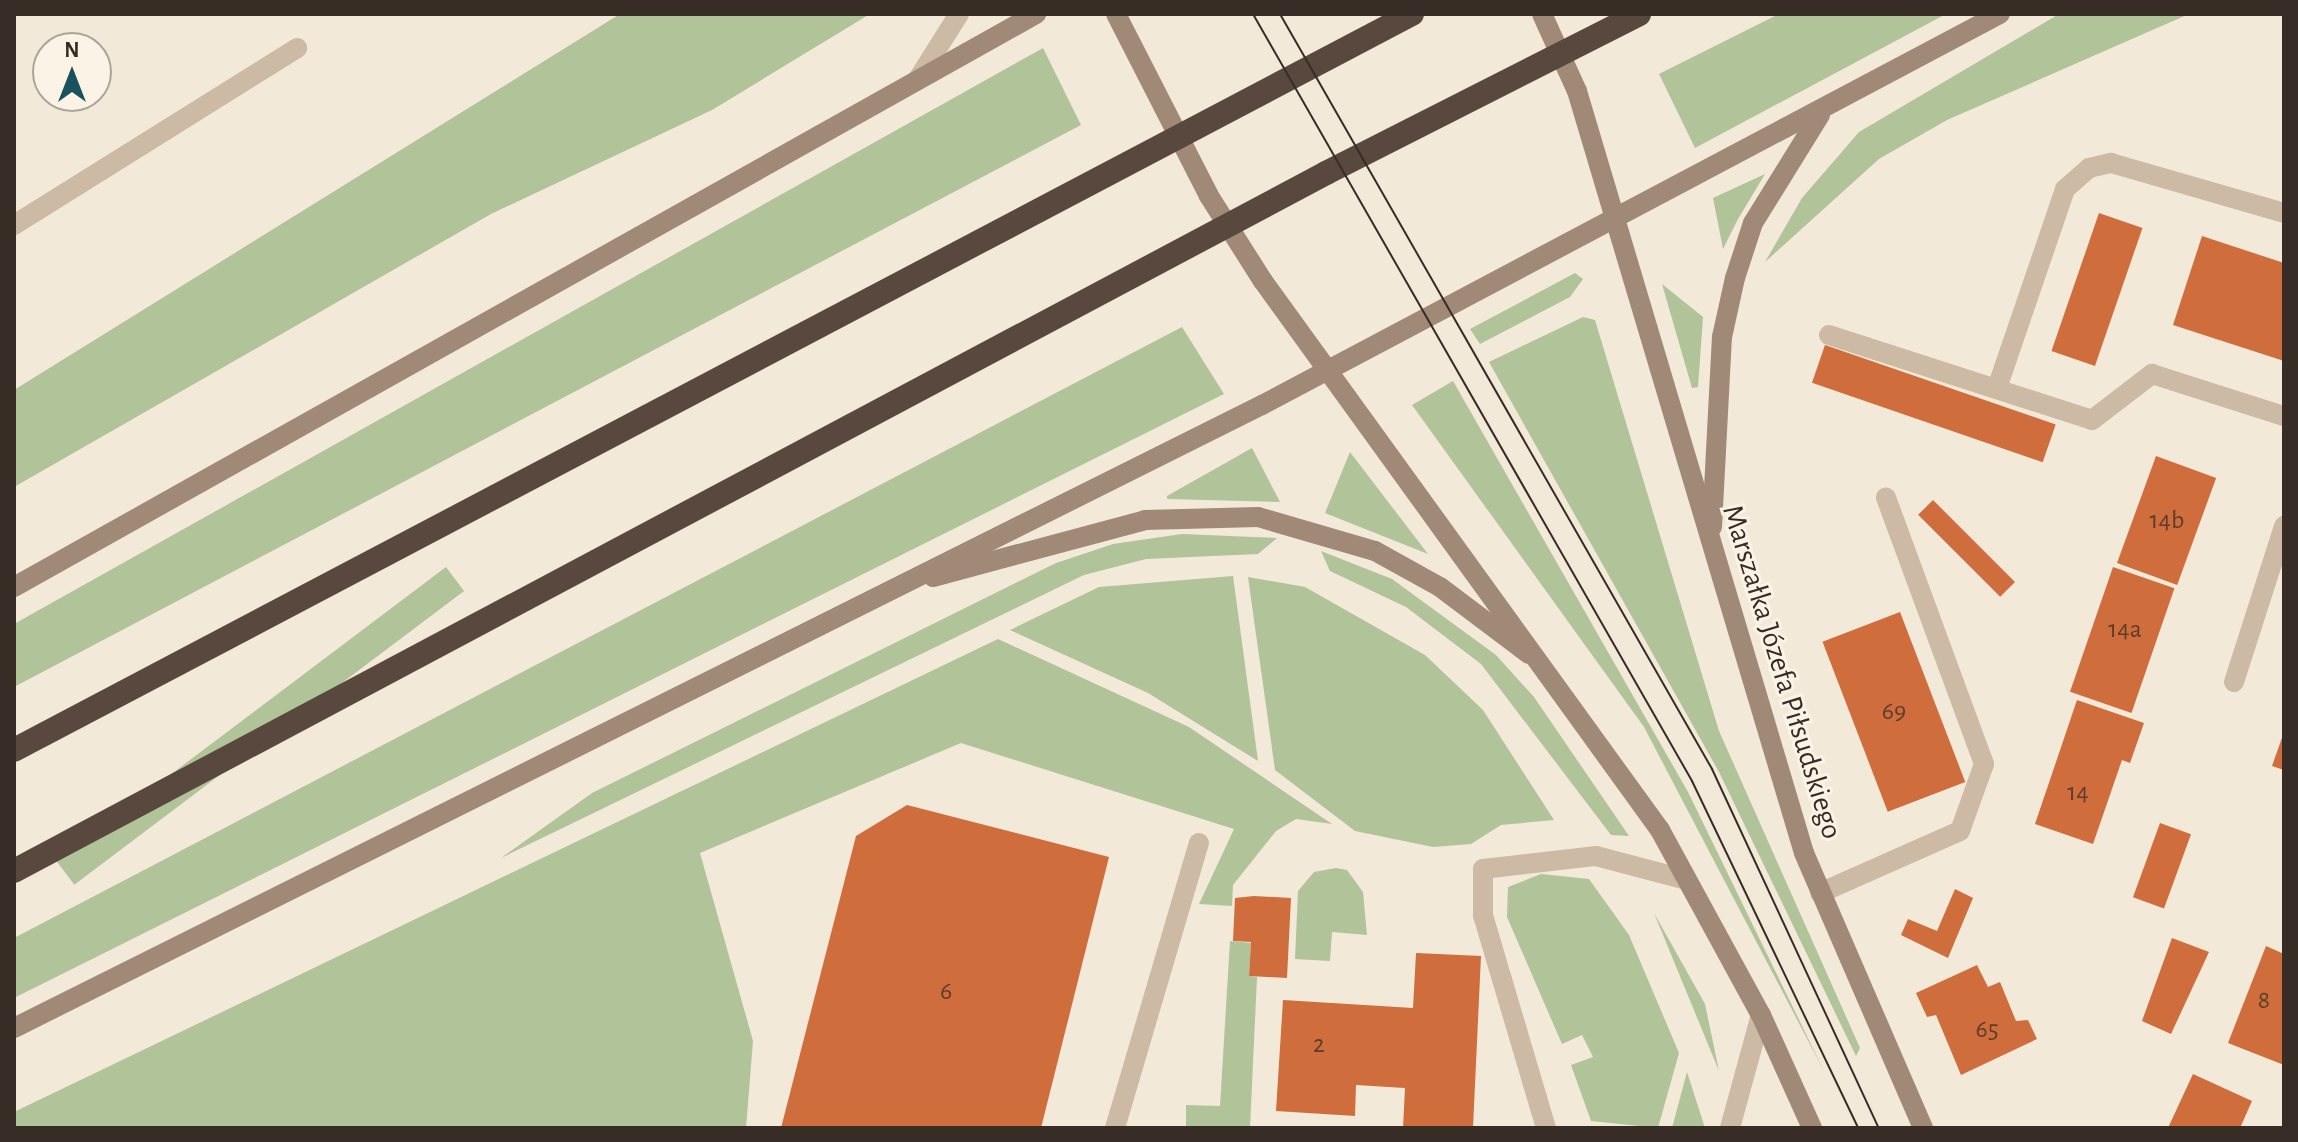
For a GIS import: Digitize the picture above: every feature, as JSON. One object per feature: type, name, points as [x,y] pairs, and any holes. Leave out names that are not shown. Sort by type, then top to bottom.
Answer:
[{"type":"highway","points":[[14,750],[1412,14]]},
{"type":"highway","points":[[14,871],[1326,173],[1639,14]]},
{"type":"main road","points":[[14,587],[1036,14]]},
{"type":"main road","points":[[1116,14],[1209,196],[1548,670],[1687,880],[1761,1015],[1812,1128]]},
{"type":"main road","name":"Marszałka Józefa Piłsudskiego","points":[[1542,14],[1577,91],[1711,542],[1820,893],[1922,1127]]},
{"type":"main road","points":[[14,1028],[1331,367],[1820,115],[2000,14]]},
{"type":"main road","points":[[1711,542],[1722,337],[1735,278],[1753,223],[1820,115]]},
{"type":"main road","points":[[887,590],[1145,520],[1258,517],[1375,551],[1440,587],[1548,670]]},
{"type":"street","points":[[918,79],[959,14]]},
{"type":"street","points":[[14,225],[297,48]]},
{"type":"street","points":[[1997,388],[2065,189],[2089,168],[2111,163],[2284,213]]},
{"type":"street","points":[[1829,335],[2092,420],[2152,374],[2284,416]]},
{"type":"street","points":[[1820,893],[1960,831],[1984,764],[1886,497]]},
{"type":"street","points":[[2234,682],[2284,526]]},
{"type":"street","points":[[1115,1128],[1199,843]]},
{"type":"street","points":[[1546,1128],[1483,915],[1483,869],[1596,856],[1687,880]]},
{"type":"street","points":[[1730,1128],[1761,1015]]},
{"type":"green space","points":[[620,14],[870,14],[712,110],[491,214],[14,487],[14,390]]},
{"type":"green space","points":[[1779,14],[1946,14],[1695,148],[1659,74]]},
{"type":"green space","points":[[2059,14],[2189,14],[1947,120],[1879,159],[1765,262],[1802,198],[1859,132]]},
{"type":"green space","points":[[1043,48],[1081,125],[14,687],[14,624]]},
{"type":"green space","points":[[1765,174],[1738,219],[1723,249],[1713,198]]},
{"type":"green space","points":[[1575,273],[1583,279],[1570,297],[1480,344],[1470,329]]},
{"type":"green space","points":[[1662,284],[1703,317],[1698,387],[1692,388]]},
{"type":"green space","points":[[1583,317],[1595,320],[1719,731],[1860,1048],[1856,1056],[1719,772],[1489,362]]},
{"type":"green space","points":[[1182,327],[1224,394],[14,998],[14,938]]},
{"type":"green space","points":[[1453,381],[1688,792],[1824,1071],[1644,727],[1412,405]]},
{"type":"green space","points":[[1252,448],[1280,502],[1167,499],[1167,496]]},
{"type":"green space","points":[[1350,452],[1428,554],[1325,513]]},
{"type":"green space","points":[[1182,534],[1277,538],[1258,554],[1146,559],[1084,575],[501,858],[592,793],[1056,563],[1113,544]]},
{"type":"green space","points":[[1321,551],[1392,579],[1496,655],[1534,697],[1629,836],[1611,835],[1481,664],[1406,607],[1330,571]]},
{"type":"green space","points":[[446,567],[464,591],[74,885],[56,861]]},
{"type":"green space","points":[[1233,576],[1258,761],[1148,693],[1010,630],[1099,587]]},
{"type":"green space","points":[[1248,577],[1305,587],[1425,655],[1483,710],[1554,820],[1501,825],[1471,844],[1433,847],[1355,831],[1275,770]]},
{"type":"green space","points":[[998,639],[1189,727],[1332,824],[1296,819],[1276,831],[1233,885],[1232,906],[1199,904],[1234,829],[961,743],[700,853],[753,1041],[746,1128],[14,1128],[14,1112]]},
{"type":"green space","points":[[1336,868],[1347,870],[1363,892],[1367,935],[1332,932],[1330,961],[1295,959],[1298,891],[1314,872]]},
{"type":"green space","points":[[1541,874],[1589,879],[1629,935],[1679,1053],[1658,1128],[1591,1121],[1571,1065],[1593,1057],[1582,1035],[1562,1044],[1507,917],[1508,887]]},
{"type":"green space","points":[[1654,913],[1705,1004],[1719,1071]]},
{"type":"green space","points":[[1230,941],[1251,943],[1249,976],[1257,977],[1250,1128],[1186,1128],[1186,1105],[1220,1106]]},
{"type":"green space","points":[[1687,1072],[1705,1128],[1672,1128]]},
{"type":"building","points":[[2099,213],[2142,228],[2095,366],[2051,351]]},
{"type":"building","points":[[2202,236],[2284,263],[2284,361],[2173,325]]},
{"type":"building","points":[[1825,345],[2056,424],[2043,462],[1812,383]]},
{"type":"building","points":[[2156,456],[2216,478],[2177,585],[2117,563]]},
{"type":"building","points":[[1933,500],[2015,582],[2000,597],[1918,515]]},
{"type":"building","points":[[2113,567],[2174,588],[2131,713],[2070,692]]},
{"type":"building","points":[[1900,612],[1965,782],[1888,812],[1823,642]]},
{"type":"building","points":[[2077,700],[2144,723],[2130,763],[2122,760],[2093,844],[2035,824]]},
{"type":"building","points":[[2284,732],[2284,770],[2272,766]]},
{"type":"building","points":[[907,805],[1109,857],[1041,1128],[781,1128],[856,836]]},
{"type":"building","points":[[2160,823],[2191,834],[2164,909],[2133,897]]},
{"type":"building","points":[[1955,889],[1973,898],[1948,958],[1901,935],[1908,919],[1937,931]]},
{"type":"building","points":[[1235,898],[1291,898],[1287,978],[1249,976],[1251,942],[1233,941]]},
{"type":"building","points":[[2172,938],[2209,952],[2171,1034],[2142,1021]]},
{"type":"building","points":[[2266,946],[2284,954],[2284,1065],[2228,1043]]},
{"type":"building","points":[[1416,953],[1481,956],[1473,1128],[1403,1128],[1405,1088],[1356,1085],[1355,1116],[1276,1111],[1283,1000],[1413,1008]]},
{"type":"building","points":[[1977,965],[1988,987],[2000,982],[2016,1021],[2028,1020],[2037,1039],[1961,1075],[1936,1015],[1927,1017],[1916,993]]},
{"type":"building","points":[[2193,1074],[2252,1101],[2240,1128],[2168,1128]]},
{"type":"tram line","points":[[1253,14],[1692,781],[1858,1128]]},
{"type":"tram line","points":[[1280,14],[1712,769],[1879,1128]]}]
